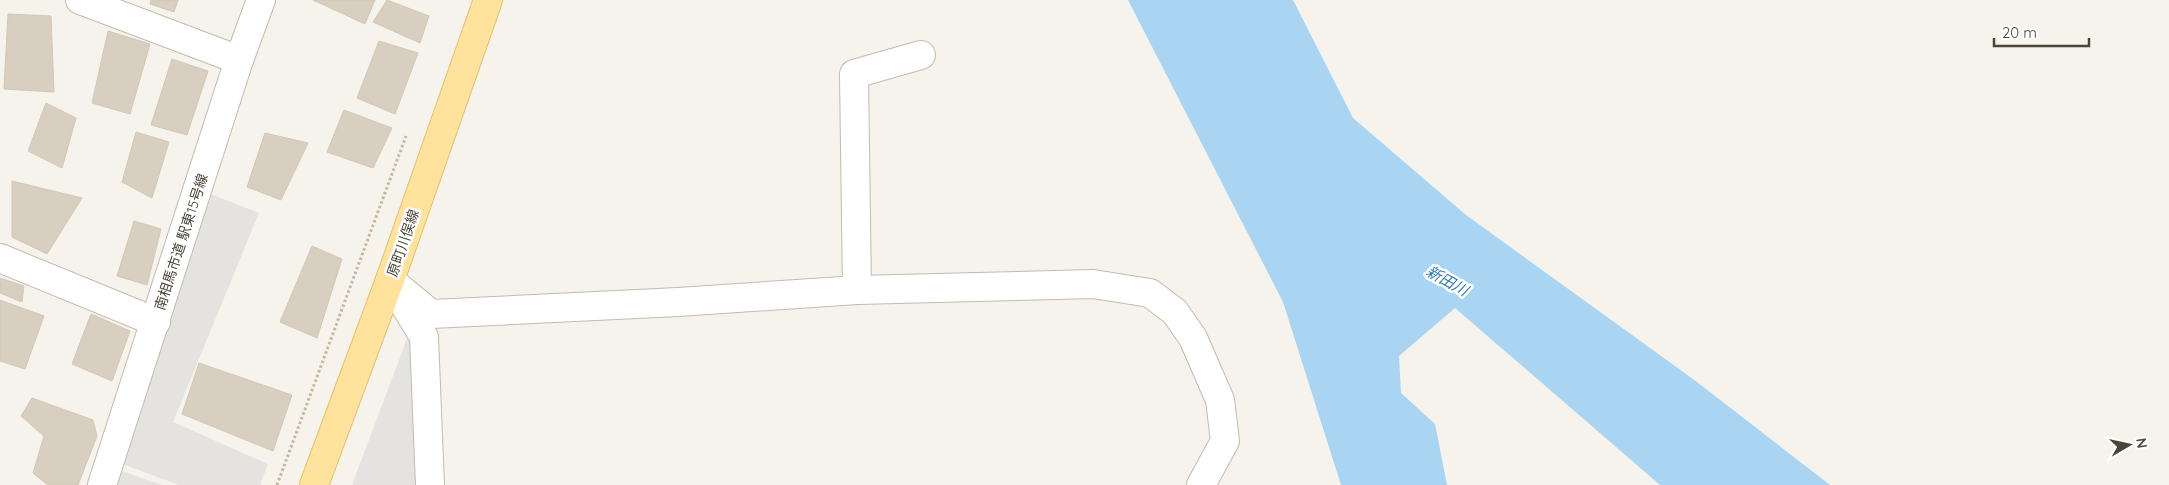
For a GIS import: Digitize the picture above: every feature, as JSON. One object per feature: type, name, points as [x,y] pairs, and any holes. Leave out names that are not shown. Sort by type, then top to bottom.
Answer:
[{"type":"main road","name":"原町川俣線","points":[[314,485],[390,280],[488,0]]},
{"type":"street","points":[[80,0],[239,60]]},
{"type":"street","name":"南相馬市道 駅東15号線","points":[[102,485],[239,60],[261,0]]},
{"type":"street","points":[[857,290],[854,74],[921,55]]},
{"type":"street","points":[[0,258],[156,322]]},
{"type":"street","points":[[390,280],[431,314],[678,302],[857,290],[1093,284],[1150,293],[1175,312],[1193,338],[1220,400],[1225,441],[1201,485]]},
{"type":"street","points":[[390,280],[424,337],[430,485]]},
{"type":"path","points":[[277,485],[406,134]]},
{"type":"shaded area","points":[[208,193],[259,213],[173,422],[268,464],[260,485],[179,485],[114,461]]},
{"type":"shaded area","points":[[408,336],[415,346],[416,485],[352,485]]},
{"type":"shaded area","points":[[113,468],[162,485],[108,485]]},
{"type":"water","name":"新田川","points":[[1128,0],[1293,0],[1353,118],[1466,215],[1693,379],[1830,485],[1660,485],[1455,308],[1399,356],[1401,393],[1435,424],[1447,485],[1341,485],[1283,302]]},
{"type":"building","points":[[151,0],[178,0],[174,12],[150,4]]},
{"type":"building","points":[[313,0],[375,0],[365,24]]},
{"type":"building","points":[[387,0],[429,16],[420,43],[373,22]]},
{"type":"building","points":[[8,14],[51,16],[54,92],[4,89]]},
{"type":"building","points":[[108,31],[150,44],[130,114],[92,103]]},
{"type":"building","points":[[379,41],[418,53],[395,114],[357,98]]},
{"type":"building","points":[[172,59],[208,71],[187,135],[151,125]]},
{"type":"building","points":[[46,103],[76,118],[62,168],[28,151]]},
{"type":"building","points":[[344,110],[392,128],[373,168],[327,152]]},
{"type":"building","points":[[136,132],[169,142],[152,198],[122,182]]},
{"type":"building","points":[[265,133],[308,143],[281,200],[247,187]]},
{"type":"building","points":[[12,181],[82,198],[47,254],[12,237]]},
{"type":"building","points":[[134,221],[161,229],[147,285],[117,276]]},
{"type":"building","points":[[312,246],[342,259],[317,338],[280,322]]},
{"type":"building","points":[[0,278],[24,286],[22,302],[0,293]]},
{"type":"building","points":[[0,300],[44,316],[25,369],[0,361]]},
{"type":"building","points":[[91,314],[130,331],[112,381],[72,364]]},
{"type":"building","points":[[199,363],[292,395],[273,451],[182,414]]},
{"type":"building","points":[[32,398],[93,420],[97,436],[78,485],[48,485],[33,473],[44,436],[21,416]]}]
